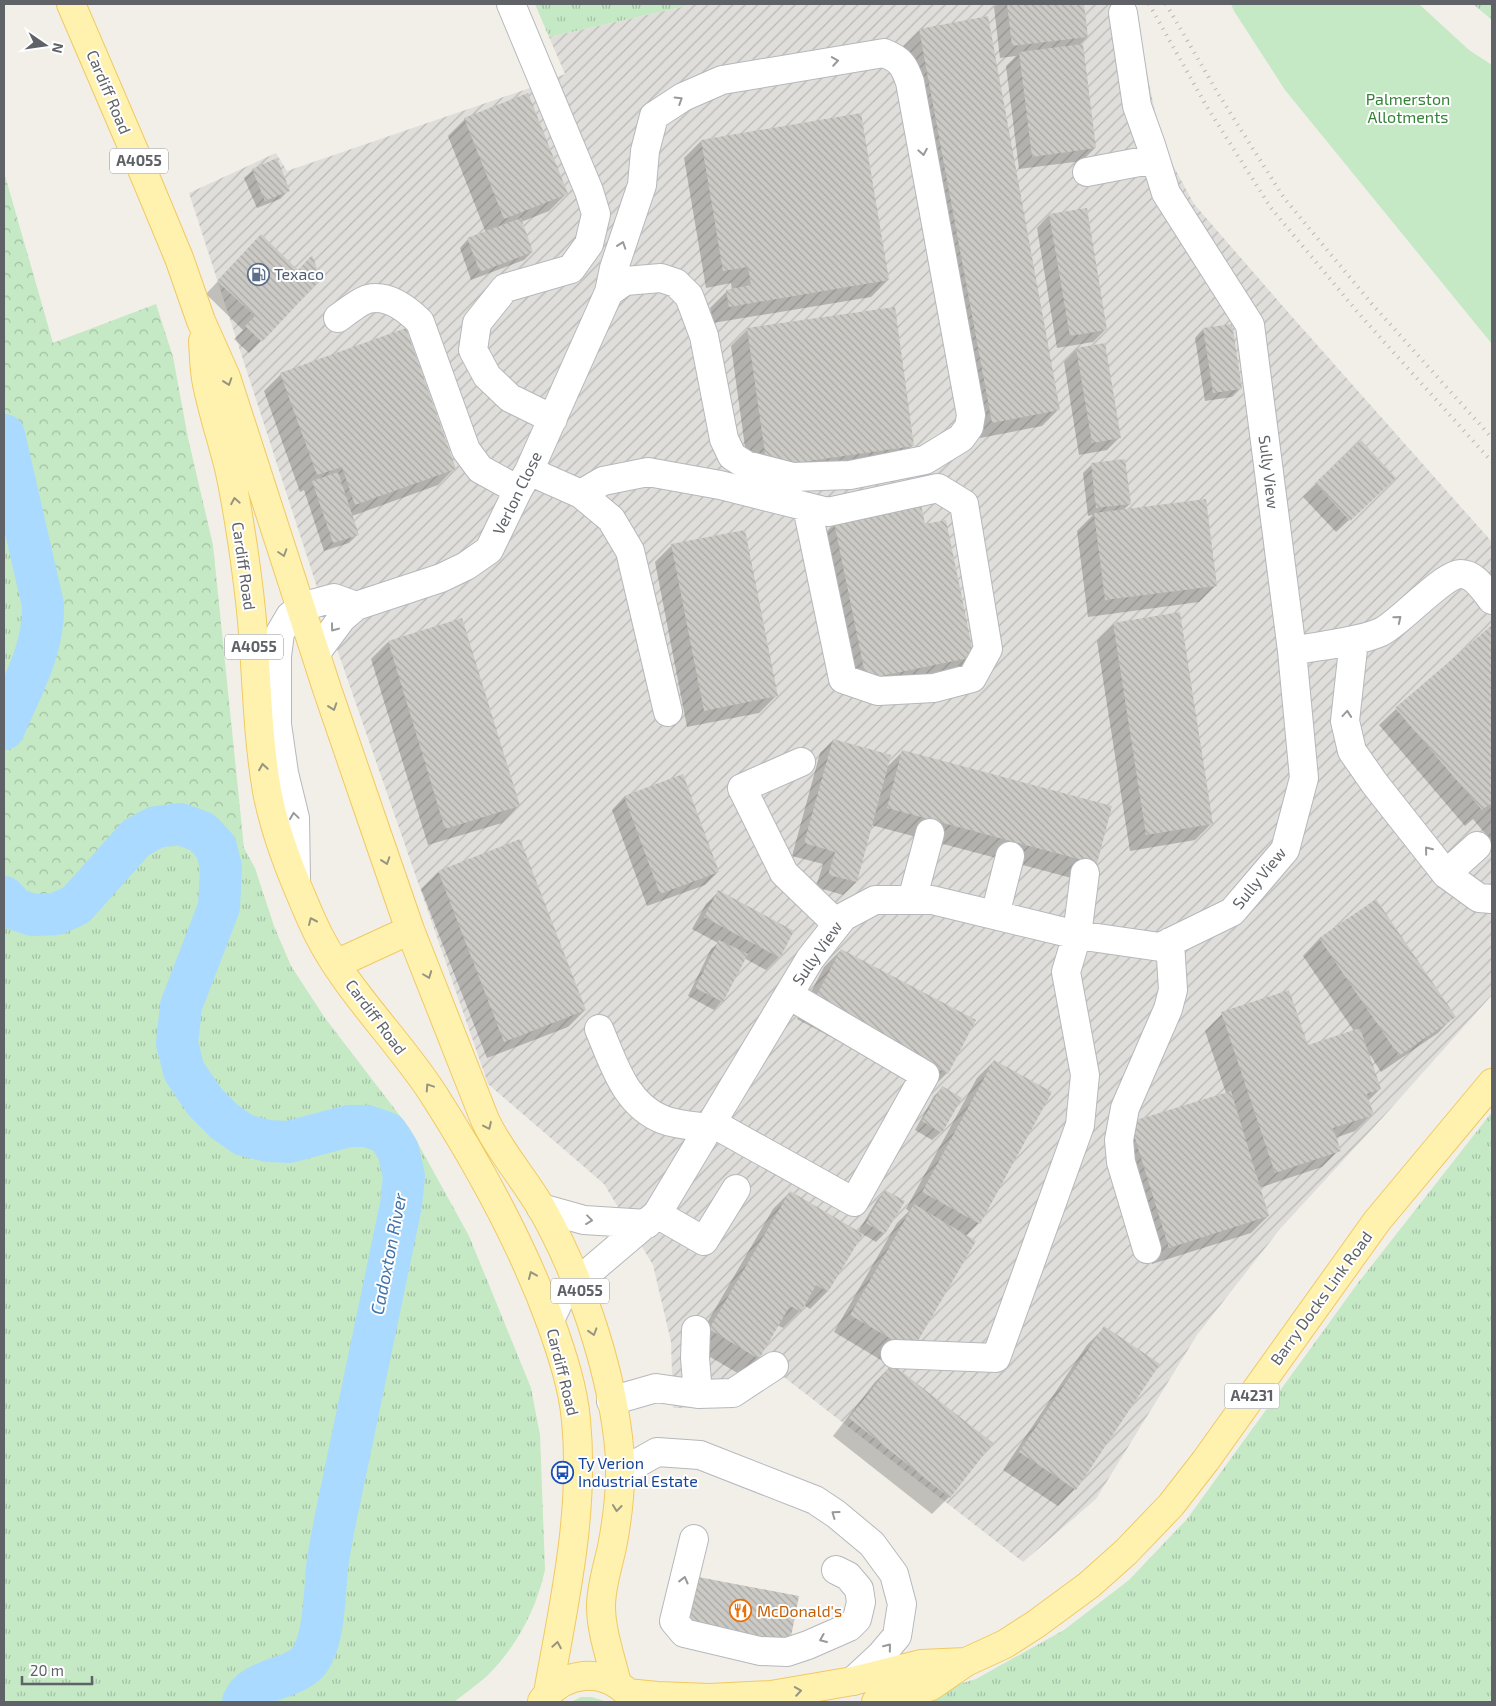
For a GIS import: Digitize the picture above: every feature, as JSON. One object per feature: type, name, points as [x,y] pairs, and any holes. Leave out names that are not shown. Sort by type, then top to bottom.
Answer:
[{"type":"main road","name":"Cardiff Road","points":[[71,4],[148,181],[201,321],[226,377],[316,653],[410,930],[485,1120],[495,1141],[541,1208],[577,1282],[605,1371],[618,1437],[620,1473],[617,1512],[604,1578],[601,1605],[603,1627],[626,1693]]},
{"type":"main road","name":"Cardiff Road","points":[[201,321],[206,381],[229,472],[243,549],[253,628],[260,748],[268,795],[278,833],[313,924],[336,964],[430,1089],[472,1158],[521,1251],[562,1352],[576,1419],[578,1474],[575,1524],[569,1573],[543,1699]]},
{"type":"main road","points":[[336,964],[410,930]]},
{"type":"main road","name":"Barry Docks Link Road","points":[[876,1702],[904,1696],[931,1686],[966,1662],[1005,1644],[1089,1585],[1126,1552],[1171,1505],[1206,1460],[1377,1221],[1492,1083]]},
{"type":"main road","name":"Barry Docks Link Road","points":[[543,1699],[558,1685],[580,1676],[605,1678],[626,1693],[710,1698],[771,1695],[853,1681],[921,1664],[966,1662]]},
{"type":"street","points":[[510,4],[589,190],[596,214],[589,244],[571,269],[505,288],[477,323],[473,350],[487,376],[510,398],[553,419]]},
{"type":"street","name":"Sully View","points":[[550,1320],[562,1294],[652,1219],[711,1125],[810,959],[843,917],[875,900],[932,900],[1077,935],[1160,947],[1232,912],[1285,850],[1304,778],[1292,651],[1250,325],[1166,193],[1137,106],[1123,13]]},
{"type":"street","name":"Verlon Close","points":[[316,653],[342,618],[356,606],[441,578],[489,550],[553,419],[607,297],[614,268],[642,185],[645,151],[654,116],[683,97],[722,80],[884,53],[895,58],[905,67],[910,82],[971,415],[969,427],[961,438],[925,460],[850,475],[793,477],[746,465],[732,456],[724,439],[704,336],[689,296],[676,283],[661,278],[625,282],[607,297]]},
{"type":"street","points":[[1087,172],[1155,159]]},
{"type":"street","points":[[338,318],[368,299],[384,299],[404,307],[420,322],[466,450],[480,468],[524,481],[581,494],[611,519],[630,551],[668,712]]},
{"type":"street","points":[[581,494],[604,481],[648,472],[720,485],[828,512],[938,488],[964,504],[988,649],[972,678],[934,688],[878,691],[843,679],[807,507]]},
{"type":"street","points":[[1292,651],[1354,640],[1382,632],[1446,580],[1460,574],[1472,577],[1492,600]]},
{"type":"street","points":[[296,882],[295,818],[284,773],[277,724],[277,656],[280,633],[290,616],[301,607],[334,598],[356,606]]},
{"type":"street","points":[[1354,640],[1346,722],[1352,750],[1375,784],[1446,874],[1480,898],[1492,899]]},
{"type":"street","points":[[801,762],[742,788],[784,873],[837,924]]},
{"type":"street","points":[[912,900],[930,833]]},
{"type":"street","points":[[1446,874],[1477,846]]},
{"type":"street","points":[[995,915],[1010,856]]},
{"type":"street","points":[[894,1354],[996,1358],[1080,1125],[1084,1074],[1066,972],[1077,935],[1085,873]]},
{"type":"street","points":[[1147,1248],[1122,1162],[1119,1140],[1125,1108],[1168,1009],[1173,990],[1170,942]]},
{"type":"street","points":[[599,1029],[624,1086],[634,1100],[649,1113],[666,1121],[711,1125],[854,1202],[924,1075],[789,995]]},
{"type":"street","points":[[541,1208],[584,1220],[652,1219],[704,1241],[736,1189]]},
{"type":"street","points":[[696,1330],[695,1358],[698,1394]]},
{"type":"street","points":[[611,1401],[656,1388],[698,1394],[733,1393],[774,1366]]},
{"type":"street","points":[[620,1473],[657,1452],[700,1455],[815,1500],[836,1514],[872,1544],[894,1574],[902,1604],[897,1636],[881,1655],[853,1681]]},
{"type":"street","points":[[694,1539],[674,1621],[684,1633],[760,1651],[787,1652],[850,1628],[858,1619],[861,1602],[859,1589],[848,1576],[836,1570]]},
{"type":"shaded area","points":[[695,4],[1125,4],[1139,35],[1162,145],[1194,204],[1492,542],[1492,995],[1280,1229],[1197,1335],[1096,1499],[1023,1562],[780,1374],[714,1408],[673,1408],[671,1342],[653,1265],[604,1184],[488,1084],[338,652],[189,193],[276,153],[287,171],[527,89],[565,74],[549,37]]},
{"type":"green space","points":[[535,4],[695,4],[549,37]]},
{"type":"green space","name":"Palmerston Allotments","points":[[1231,4],[1419,4],[1469,50],[1492,65],[1492,344],[1285,90]]},
{"type":"green space","points":[[1473,4],[1492,4],[1492,20]]},
{"type":"green space","points":[[4,172],[53,343],[156,304],[173,357],[188,438],[213,545],[244,848],[180,824],[156,827],[136,838],[76,905],[56,914],[33,915],[15,909],[4,897],[4,729],[38,652],[44,624],[43,605],[4,435]]},
{"type":"green space","points":[[4,435],[43,605],[40,638],[36,654],[4,729]]},
{"type":"green space","points":[[180,824],[244,848],[255,868],[274,926],[291,966],[325,1018],[410,1129],[469,1236],[531,1388],[540,1435],[545,1570],[531,1613],[516,1640],[487,1676],[454,1702],[4,1702],[4,897],[15,909],[76,905],[136,838],[156,827]]},
{"type":"green space","points":[[1492,1112],[1492,1702],[897,1702],[976,1679],[1064,1630],[1129,1580],[1187,1519],[1358,1283]]},
{"type":"green space","points":[[581,1697],[592,1697],[607,1702],[571,1702]]},
{"type":"building","points":[[1007,4],[1084,4],[1088,37],[1012,46]]},
{"type":"building","points":[[988,16],[1060,410],[992,423],[919,29]]},
{"type":"building","points":[[1083,44],[1096,148],[1032,157],[1019,52]]},
{"type":"building","points":[[528,93],[568,194],[504,219],[464,118]]},
{"type":"building","points":[[861,113],[889,280],[729,307],[726,290],[751,285],[748,267],[723,271],[701,140]]},
{"type":"building","points":[[277,158],[290,191],[265,201],[252,169]]},
{"type":"building","points":[[1087,208],[1107,330],[1070,336],[1049,214]]},
{"type":"building","points":[[521,218],[533,252],[480,272],[467,238]]},
{"type":"building","points":[[261,234],[298,270],[312,255],[321,279],[262,342],[245,326],[255,316],[217,281]]},
{"type":"building","points":[[895,307],[914,446],[767,467],[747,328]]},
{"type":"building","points":[[1232,324],[1242,389],[1213,393],[1203,328]]},
{"type":"building","points":[[406,328],[456,469],[355,505],[342,467],[317,475],[280,373]]},
{"type":"building","points":[[1105,343],[1121,438],[1092,443],[1076,348]]},
{"type":"building","points":[[1361,440],[1396,478],[1350,521],[1315,483]]},
{"type":"building","points":[[1125,459],[1131,504],[1096,508],[1091,463]]},
{"type":"building","points":[[338,472],[359,535],[333,543],[312,481]]},
{"type":"building","points":[[1206,499],[1217,586],[1105,600],[1094,513]]},
{"type":"building","points":[[921,504],[925,524],[946,520],[974,657],[866,679],[834,522]]},
{"type":"building","points":[[745,530],[778,696],[704,711],[671,544]]},
{"type":"building","points":[[1180,612],[1213,824],[1146,835],[1113,623]]},
{"type":"building","points":[[462,618],[520,806],[445,829],[388,641]]},
{"type":"building","points":[[1492,625],[1492,806],[1490,804],[1482,810],[1395,708]]},
{"type":"building","points":[[833,739],[891,755],[857,882],[828,875],[835,852],[804,843]]},
{"type":"building","points":[[902,750],[1112,806],[1097,864],[887,808]]},
{"type":"building","points":[[683,774],[719,872],[660,894],[624,796]]},
{"type":"building","points":[[520,839],[586,1010],[504,1042],[438,871]]},
{"type":"building","points":[[718,890],[794,931],[780,958],[704,917]]},
{"type":"building","points":[[1376,899],[1456,1017],[1399,1056],[1319,938]]},
{"type":"building","points":[[719,940],[748,954],[723,1002],[695,988]]},
{"type":"building","points":[[841,949],[976,1020],[948,1074],[813,1002]]},
{"type":"building","points":[[1289,990],[1308,1045],[1360,1028],[1381,1089],[1367,1094],[1374,1115],[1333,1128],[1341,1151],[1275,1173],[1221,1012]]},
{"type":"building","points":[[994,1060],[1052,1092],[980,1224],[922,1192]]},
{"type":"building","points":[[942,1086],[962,1098],[942,1133],[922,1121]]},
{"type":"building","points":[[1231,1091],[1269,1216],[1169,1248],[1130,1122]]},
{"type":"building","points":[[885,1190],[905,1201],[885,1234],[866,1223]]},
{"type":"building","points":[[790,1191],[863,1234],[828,1292],[816,1285],[801,1312],[790,1306],[759,1359],[709,1329]]},
{"type":"building","points":[[914,1204],[976,1241],[912,1351],[850,1315]]},
{"type":"building","points":[[1104,1326],[1160,1364],[1076,1490],[1019,1452]]},
{"type":"building","points":[[892,1364],[993,1443],[950,1498],[849,1418]]},
{"type":"building","name":"McDonald's","points":[[693,1576],[799,1596],[789,1647],[684,1626]]},
{"type":"waterway","name":"Cadoxton River","points":[[4,435],[43,605],[40,638],[36,654],[4,729]]},
{"type":"waterway","name":"Cadoxton River","points":[[4,897],[15,909],[33,915],[56,914],[76,905],[136,838],[156,827],[180,824],[202,832],[216,847],[221,867],[219,907],[181,1006],[177,1043],[184,1071],[205,1102],[224,1121],[244,1135],[268,1141],[289,1142],[349,1126],[367,1126],[387,1133],[398,1150],[404,1176],[401,1205],[334,1526],[318,1642],[313,1654],[300,1669],[255,1688],[243,1702]]},
{"type":"railway","points":[[1149,4],[1207,107],[1271,208],[1360,315],[1492,462]]},
{"type":"railway","points":[[1166,4],[1219,95],[1284,198],[1372,304],[1492,438]]},
{"type":"place","name":"Texaco","points":[[258,274]]},
{"type":"place","name":"Ty Verion Industrial Estate","points":[[562,1472]]},
{"type":"place","name":"McDonald's","points":[[741,1611]]}]
